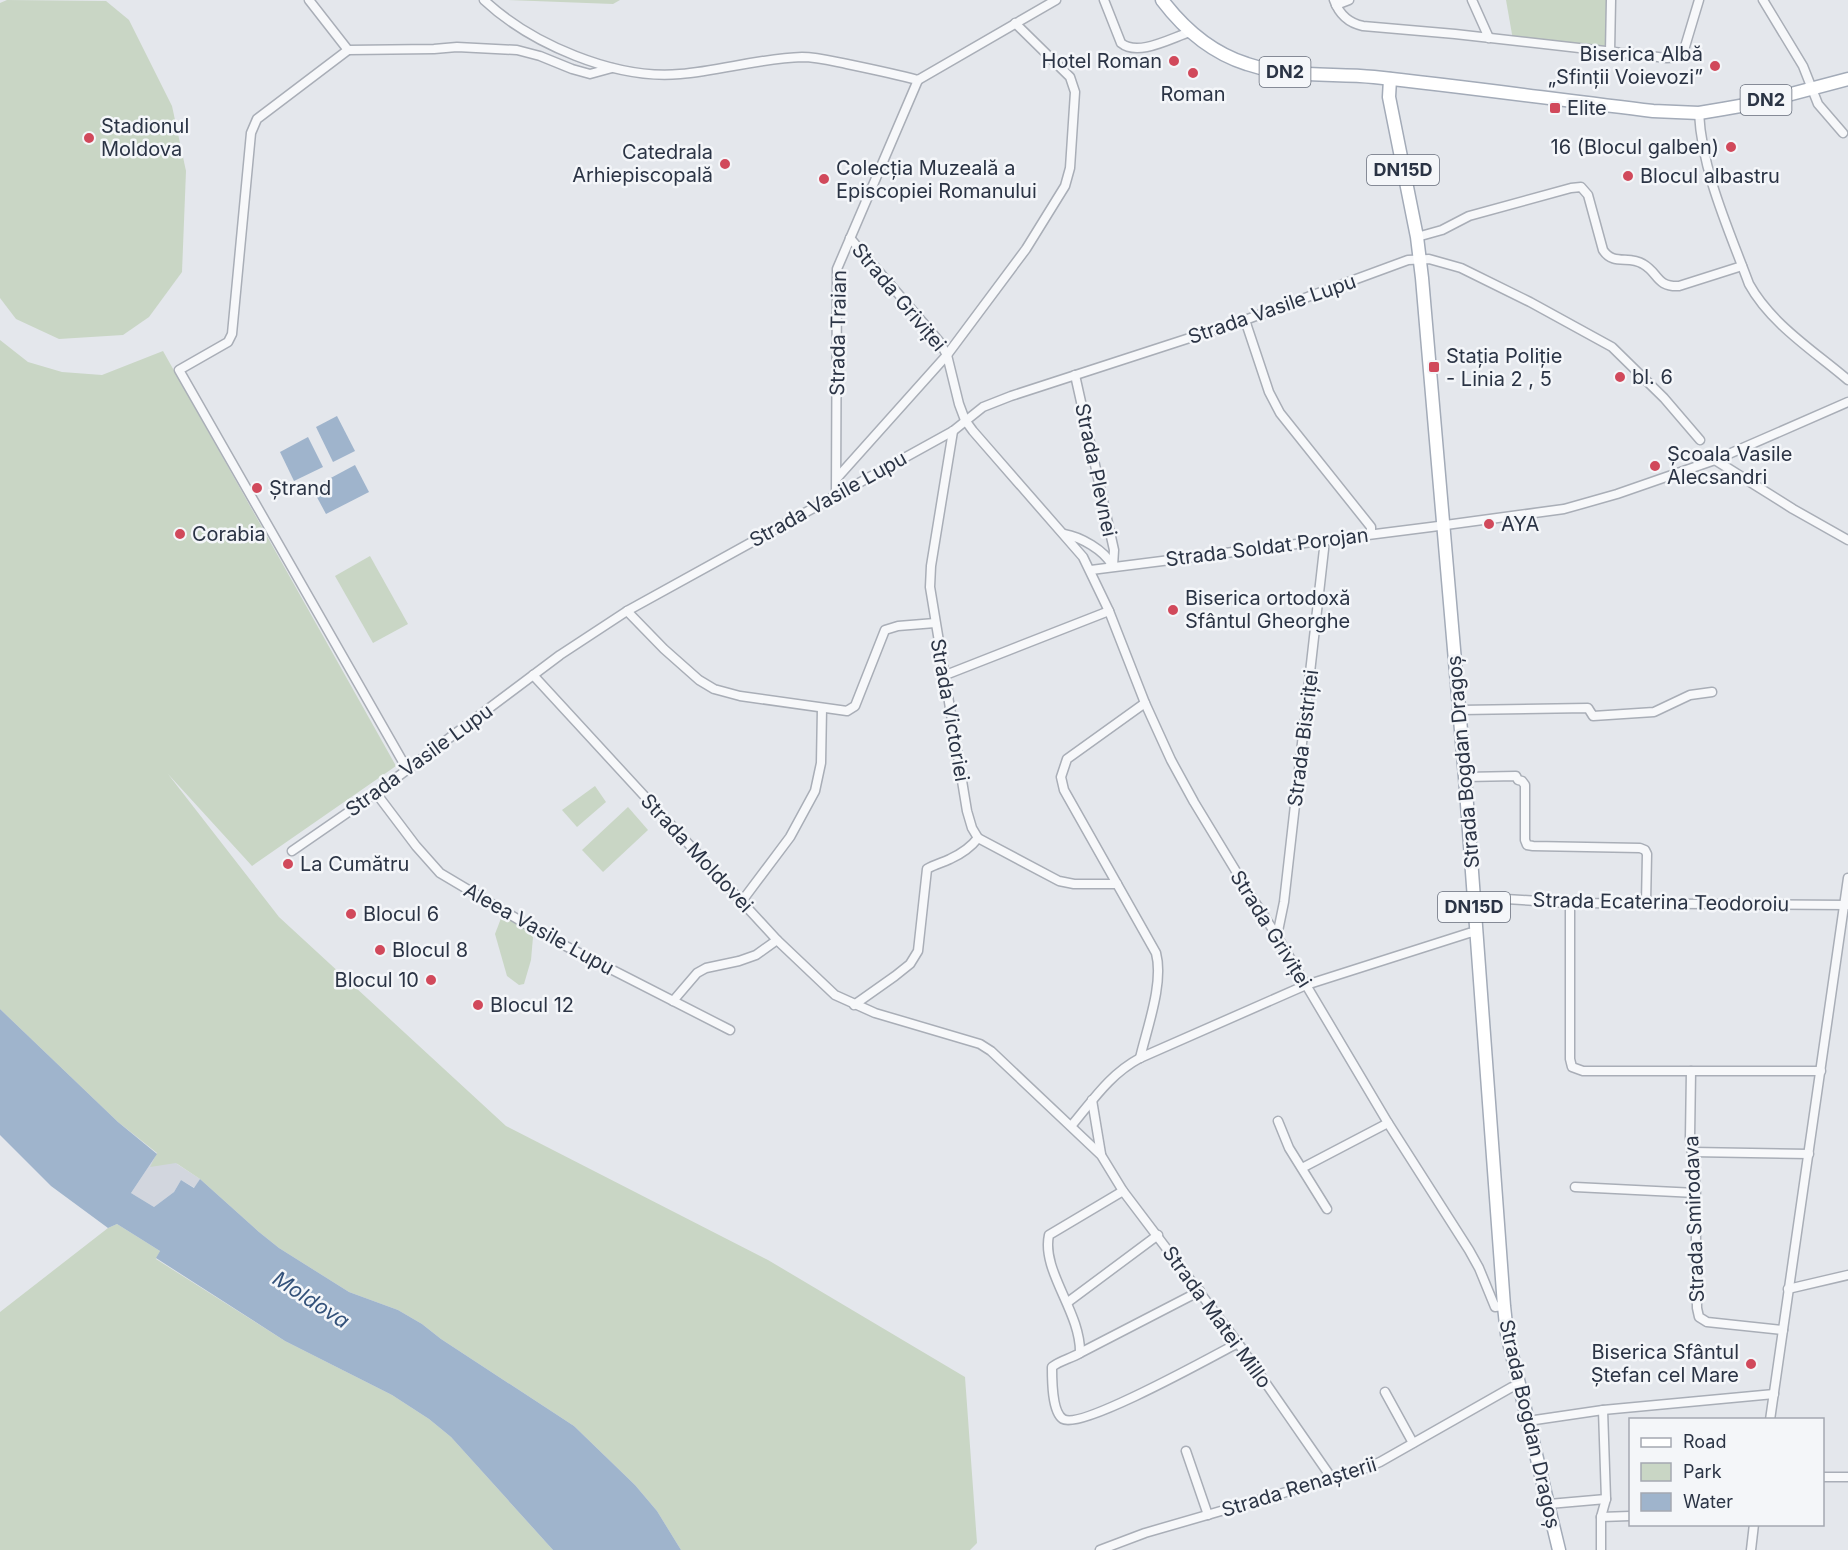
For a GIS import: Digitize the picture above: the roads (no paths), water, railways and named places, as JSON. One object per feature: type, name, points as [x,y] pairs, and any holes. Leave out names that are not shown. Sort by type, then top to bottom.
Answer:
[{"type":"main road","name":"DN2","points":[[1164,0],[1190,32],[1206,45],[1248,65],[1286,72],[1390,79],[1653,111],[1699,113],[1757,103],[1848,79]]},
{"type":"main road","name":"Strada Bogdan Dragoș","points":[[1390,79],[1389,97],[1420,260],[1460,710],[1507,1334],[1559,1550]]},
{"type":"street","points":[[309,0],[348,50]]},
{"type":"street","points":[[484,0],[510,21],[568,52],[612,68],[643,74],[681,74],[802,57],[918,80],[1056,0]]},
{"type":"street","points":[[1104,0],[1121,43],[1126,48],[1134,49],[1152,45],[1190,32]]},
{"type":"street","points":[[1349,0],[1335,2],[1345,19],[1354,24],[1667,58],[1679,57],[1684,50],[1699,0]]},
{"type":"street","points":[[1472,0],[1489,38]]},
{"type":"street","points":[[1610,52],[1611,0]]},
{"type":"street","points":[[1763,0],[1803,66],[1818,104],[1843,133]]},
{"type":"street","points":[[837,478],[947,355],[1026,249],[1065,186],[1070,168],[1075,92],[1070,77],[1015,23]]},
{"type":"street","points":[[407,770],[179,370],[228,342],[232,334],[251,133],[257,119],[348,50],[457,47],[518,50],[590,74],[612,68]]},
{"type":"street","name":"Strada Traian","points":[[837,494],[837,269],[918,80]]},
{"type":"street","points":[[1699,113],[1700,130],[1709,171],[1742,266],[1756,297],[1769,313],[1848,380]]},
{"type":"street","points":[[1417,237],[1442,230],[1469,216],[1581,187],[1588,195],[1603,250],[1607,256],[1615,260],[1642,263],[1662,284],[1679,286],[1742,266]]},
{"type":"street","name":"Strada Griviței","points":[[849,238],[939,341],[947,355],[965,420],[973,431],[1083,557],[1091,570],[1145,703],[1171,760],[1194,802],[1388,1123],[1479,1268],[1495,1307],[1504,1306]]},
{"type":"street","points":[[1420,260],[1429,259],[1461,268],[1530,302],[1612,347],[1664,398],[1700,440]]},
{"type":"street","name":"Strada Vasile Lupu","points":[[292,851],[376,793],[560,655],[627,611],[952,431],[983,407],[1245,320],[1408,260],[1420,260]]},
{"type":"street","points":[[1245,320],[1269,392],[1280,413],[1371,528],[1371,534]]},
{"type":"street","name":"Strada Plevnei","points":[[1076,375],[1114,550],[1113,566]]},
{"type":"street","name":"Strada Soldat Porojan","points":[[1091,570],[1564,509],[1617,494],[1715,460],[1848,402]]},
{"type":"street","name":"Strada Victoriei","points":[[952,431],[931,566],[930,587],[967,811],[978,838]]},
{"type":"street","points":[[1715,460],[1848,540]]},
{"type":"street","name":"Strada Griviței","points":[[1063,534],[1073,535],[1107,556],[1113,566]]},
{"type":"street","name":"Strada Bistriței","points":[[1277,936],[1284,902],[1324,540]]},
{"type":"street","points":[[627,611],[664,649],[699,680],[714,689],[740,696],[847,711],[855,706],[885,630],[898,626],[935,623]]},
{"type":"street","points":[[943,676],[1109,611]]},
{"type":"street","name":"Strada Moldovei","points":[[533,675],[777,940],[836,995],[875,1013]]},
{"type":"street","points":[[1460,710],[1588,708],[1593,716],[1647,714],[1661,711],[1690,695],[1712,692]]},
{"type":"street","points":[[1140,1058],[1157,984],[1158,962],[1152,944],[1064,790],[1061,777],[1066,759],[1145,703]]},
{"type":"street","points":[[742,901],[790,837],[815,791],[821,763],[822,708]]},
{"type":"street","points":[[1465,777],[1516,776],[1522,781],[1525,785],[1525,840],[1527,845],[1645,850],[1647,854],[1646,903]]},
{"type":"street","name":"Aleea Vasile Lupu","points":[[376,793],[416,846],[440,873],[546,936],[730,1030]]},
{"type":"street","points":[[854,1005],[902,970],[918,951],[927,869],[935,863],[950,860],[971,847],[978,838],[1059,881],[1074,884],[1118,884]]},
{"type":"street","points":[[1770,1418],[1846,905],[1848,878]]},
{"type":"street","name":"Strada Ecaterina Teodoroiu","points":[[1474,897],[1570,903],[1846,905]]},
{"type":"street","points":[[1570,903],[1572,1067],[1583,1071],[1821,1071]]},
{"type":"street","points":[[1072,1125],[1116,1074],[1140,1058],[1306,985],[1476,932]]},
{"type":"street","points":[[674,1001],[697,973],[705,968],[756,955],[777,940]]},
{"type":"street","name":"Strada Matei Millo","points":[[875,1013],[980,1044],[991,1051],[1072,1125],[1101,1155],[1123,1191],[1238,1343],[1333,1480]]},
{"type":"street","name":"Strada Smirodava","points":[[1691,1071],[1690,1137],[1696,1194],[1699,1317],[1707,1322],[1783,1330]]},
{"type":"street","name":"Strada Matei Millo","points":[[1092,1100],[1101,1155]]},
{"type":"street","points":[[1278,1121],[1290,1148],[1327,1209]]},
{"type":"street","points":[[1302,1168],[1388,1123]]},
{"type":"street","points":[[1692,1152],[1809,1154]]},
{"type":"street","points":[[1575,1187],[1696,1194]]},
{"type":"street","points":[[1080,1353],[1078,1335],[1068,1302],[1047,1257],[1046,1245],[1049,1235],[1123,1191]]},
{"type":"street","points":[[1068,1302],[1158,1235]]},
{"type":"street","points":[[1788,1289],[1848,1275]]},
{"type":"street","points":[[1200,1291],[1071,1358],[1060,1360],[1052,1367],[1055,1405],[1061,1418],[1067,1421],[1077,1419],[1128,1400],[1238,1343]]},
{"type":"street","name":"Strada Renașterii","points":[[1100,1550],[1145,1533],[1333,1480],[1380,1462],[1512,1387],[1520,1385]]},
{"type":"street","points":[[1385,1392],[1413,1443]]},
{"type":"street","points":[[1528,1421],[1603,1410],[1774,1394]]},
{"type":"street","points":[[1601,1550],[1601,1517],[1606,1499],[1603,1410]]},
{"type":"street","points":[[1186,1451],[1208,1515]]},
{"type":"street","points":[[1824,1476],[1848,1477]]},
{"type":"street","points":[[1549,1504],[1606,1499]]},
{"type":"street","points":[[1601,1517],[1629,1516]]},
{"type":"street","points":[[1751,1550],[1754,1526]]},
{"type":"water","points":[[337,416],[355,451],[333,462],[316,427]]},
{"type":"water","points":[[308,437],[323,467],[294,481],[280,452]]},
{"type":"water","points":[[355,465],[369,492],[326,514],[312,488]]},
{"type":"water","name":"Moldova","points":[[0,1009],[118,1122],[157,1154],[131,1193],[154,1207],[174,1192],[181,1180],[194,1188],[200,1179],[279,1248],[349,1292],[398,1310],[422,1324],[441,1339],[574,1426],[635,1485],[657,1511],[681,1550],[553,1550],[451,1437],[429,1419],[392,1395],[285,1341],[156,1258],[160,1251],[117,1224],[108,1228],[51,1186],[0,1135]]},
{"type":"place","name":"Hotel Roman","points":[[1174,61]]},
{"type":"place","name":"Biserica Albă „Sfinții Voievozi”","points":[[1715,66]]},
{"type":"place","name":"Roman","points":[[1193,73]]},
{"type":"place","name":"Elite","points":[[1555,108]]},
{"type":"place","name":"Stadionul Moldova","points":[[89,138]]},
{"type":"place","name":"16 (Blocul galben)","points":[[1731,147]]},
{"type":"place","name":"Catedrala Arhiepiscopală","points":[[725,164]]},
{"type":"place","name":"Blocul albastru","points":[[1628,176]]},
{"type":"place","name":"Colecția Muzeală a Episcopiei Romanului","points":[[824,179]]},
{"type":"place","name":"Stația Poliție - Linia 2 , 5","points":[[1434,367]]},
{"type":"place","name":"bl. 6","points":[[1620,377]]},
{"type":"place","name":"Școala Vasile Alecsandri","points":[[1655,466]]},
{"type":"place","name":"Ștrand","points":[[257,488]]},
{"type":"place","name":"AYA","points":[[1489,524]]},
{"type":"place","name":"Corabia","points":[[180,534]]},
{"type":"place","name":"Biserica ortodoxă Sfântul Gheorghe","points":[[1173,610]]},
{"type":"place","name":"La Cumătru","points":[[288,864]]},
{"type":"place","name":"Blocul 6","points":[[351,914]]},
{"type":"place","name":"Blocul 8","points":[[380,950]]},
{"type":"place","name":"Blocul 10","points":[[431,980]]},
{"type":"place","name":"Blocul 12","points":[[478,1005]]},
{"type":"place","name":"Biserica Sfântul Ștefan cel Mare","points":[[1751,1364]]}]
